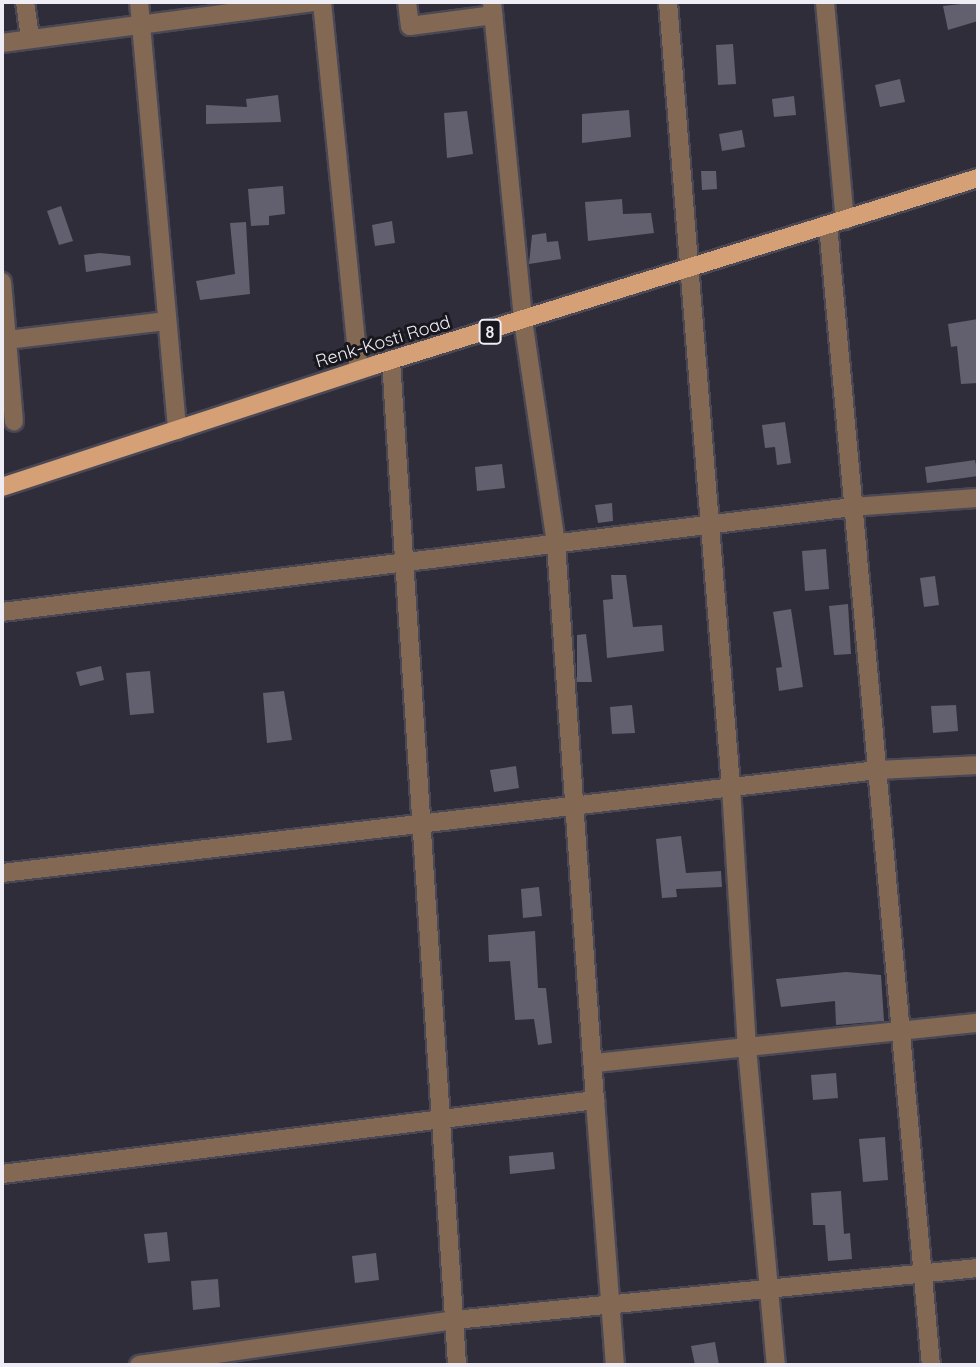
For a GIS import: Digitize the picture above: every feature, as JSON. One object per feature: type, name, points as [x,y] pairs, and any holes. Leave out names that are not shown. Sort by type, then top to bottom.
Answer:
[{"type":"main road","name":"Renk-Kosti Road","points":[[2,487],[359,370],[978,177]]},
{"type":"street","points":[[25,2],[30,39]]},
{"type":"street","points":[[139,2],[177,430]]},
{"type":"street","points":[[2,43],[313,2]]},
{"type":"street","points":[[322,2],[359,370]]},
{"type":"street","points":[[407,2],[410,26],[493,9],[523,320],[556,544],[578,804],[595,1063],[595,1100],[615,1365]]},
{"type":"street","points":[[668,2],[731,787],[747,1048],[776,1365]]},
{"type":"street","points":[[825,2],[852,507],[931,1365]]},
{"type":"street","points":[[2,282],[15,421]]},
{"type":"street","points":[[5,335],[167,321]]},
{"type":"street","points":[[391,360],[424,822],[457,1365]]},
{"type":"street","points":[[2,612],[852,507],[978,498]]},
{"type":"street","points":[[2,873],[877,770],[978,765]]},
{"type":"street","points":[[595,1063],[978,1023]]},
{"type":"street","points":[[2,1174],[441,1116],[595,1100]]},
{"type":"street","points":[[139,1365],[454,1320],[978,1268]]},
{"type":"building","points":[[978,2],[978,21],[948,30],[943,6]]},
{"type":"building","points":[[733,44],[736,84],[718,85],[716,45]]},
{"type":"building","points":[[900,79],[905,102],[880,107],[875,85]]},
{"type":"building","points":[[278,95],[281,122],[206,124],[206,105],[247,107],[246,99]]},
{"type":"building","points":[[794,96],[796,115],[774,117],[772,99]]},
{"type":"building","points":[[629,110],[631,137],[582,143],[582,114]]},
{"type":"building","points":[[467,111],[473,154],[447,158],[444,113]]},
{"type":"building","points":[[742,130],[745,147],[722,151],[719,134]]},
{"type":"building","points":[[701,171],[716,171],[717,189],[702,190]]},
{"type":"building","points":[[283,186],[285,214],[269,216],[269,225],[251,226],[248,189]]},
{"type":"building","points":[[622,199],[623,214],[651,213],[654,233],[588,241],[585,202]]},
{"type":"building","points":[[61,206],[73,241],[59,245],[47,211]]},
{"type":"building","points":[[392,221],[395,243],[375,246],[372,225]]},
{"type":"building","points":[[246,222],[250,294],[200,300],[196,281],[235,274],[230,223]]},
{"type":"building","points":[[546,233],[547,242],[558,241],[561,259],[529,264],[532,235]]},
{"type":"building","points":[[100,253],[130,256],[131,265],[86,272],[84,255]]},
{"type":"building","points":[[978,319],[978,383],[961,384],[957,346],[951,347],[948,324]]},
{"type":"building","points":[[785,422],[791,463],[777,465],[775,447],[765,448],[762,425]]},
{"type":"building","points":[[975,460],[978,476],[927,483],[925,467]]},
{"type":"building","points":[[502,464],[505,488],[477,491],[475,467]]},
{"type":"building","points":[[612,503],[613,521],[598,523],[595,505]]},
{"type":"building","points":[[826,549],[829,589],[805,591],[802,551]]},
{"type":"building","points":[[611,575],[626,575],[633,627],[662,625],[664,651],[607,658],[603,600],[613,599]]},
{"type":"building","points":[[935,576],[939,605],[924,607],[920,578]]},
{"type":"building","points":[[848,604],[851,654],[834,655],[829,606]]},
{"type":"building","points":[[791,609],[803,687],[779,691],[776,668],[782,667],[773,612]]},
{"type":"building","points":[[586,634],[592,682],[577,682],[577,635]]},
{"type":"building","points":[[101,666],[104,680],[80,686],[76,672]]},
{"type":"building","points":[[150,671],[154,713],[130,715],[126,673]]},
{"type":"building","points":[[284,691],[292,740],[267,743],[263,693]]},
{"type":"building","points":[[632,705],[635,733],[612,734],[610,707]]},
{"type":"building","points":[[956,705],[958,731],[933,733],[931,706]]},
{"type":"building","points":[[516,766],[519,788],[494,792],[490,770]]},
{"type":"building","points":[[681,836],[686,873],[721,871],[722,887],[676,889],[677,897],[662,898],[656,839]]},
{"type":"building","points":[[539,887],[542,916],[523,918],[521,889]]},
{"type":"building","points":[[535,931],[538,988],[546,988],[552,1043],[538,1045],[534,1019],[515,1020],[510,961],[489,962],[488,935]]},
{"type":"building","points":[[846,972],[881,975],[884,1021],[836,1025],[835,1001],[781,1007],[776,979]]},
{"type":"building","points":[[836,1073],[838,1098],[813,1100],[811,1075]]},
{"type":"building","points":[[885,1137],[888,1180],[863,1182],[859,1139]]},
{"type":"building","points":[[553,1152],[555,1169],[510,1174],[509,1156]]},
{"type":"building","points":[[841,1191],[844,1234],[850,1233],[852,1259],[828,1261],[825,1225],[813,1225],[811,1193]]},
{"type":"building","points":[[167,1232],[170,1261],[148,1263],[144,1234]]},
{"type":"building","points":[[376,1253],[379,1280],[355,1283],[352,1256]]},
{"type":"building","points":[[218,1279],[220,1307],[193,1310],[191,1281]]},
{"type":"building","points":[[715,1342],[719,1365],[695,1365],[691,1346]]}]
